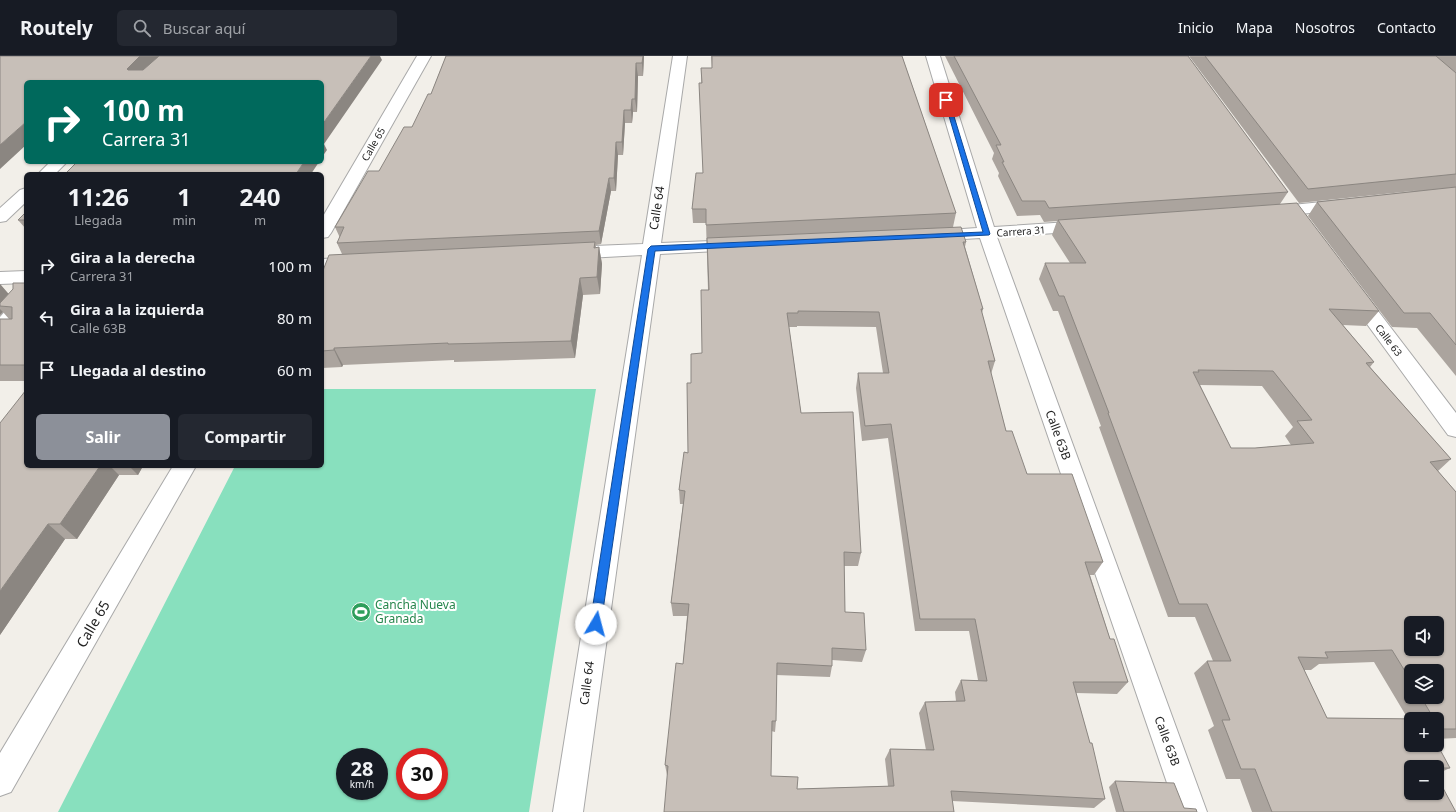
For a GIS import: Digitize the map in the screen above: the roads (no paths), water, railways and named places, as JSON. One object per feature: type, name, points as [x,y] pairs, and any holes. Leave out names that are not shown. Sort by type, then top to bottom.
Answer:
[{"type":"street","name":"Calle 65","points":[[324,229],[424,56]]},
{"type":"street","name":"Calle 64","points":[[568,812],[680,56]]},
{"type":"street","name":"Calle 63B","points":[[933,56],[987,234],[1192,812]]},
{"type":"street","points":[[48,172],[57,164]]},
{"type":"street","points":[[0,217],[24,195]]},
{"type":"street","points":[[1254,214],[1355,204]]},
{"type":"street","name":"Carrera 31","points":[[915,237],[987,234],[1097,225]]},
{"type":"street","points":[[549,254],[755,244]]},
{"type":"street","points":[[324,265],[369,262]]},
{"type":"street","points":[[0,278],[24,277]]},
{"type":"street","name":"Calle 63","points":[[1344,280],[1456,429]]},
{"type":"street","name":"Calle 65","points":[[0,781],[184,468]]},
{"type":"lane","points":[[4,328],[22,295]]},
{"type":"place","name":"Cancha Nueva Granada","points":[[361,612]]}]
